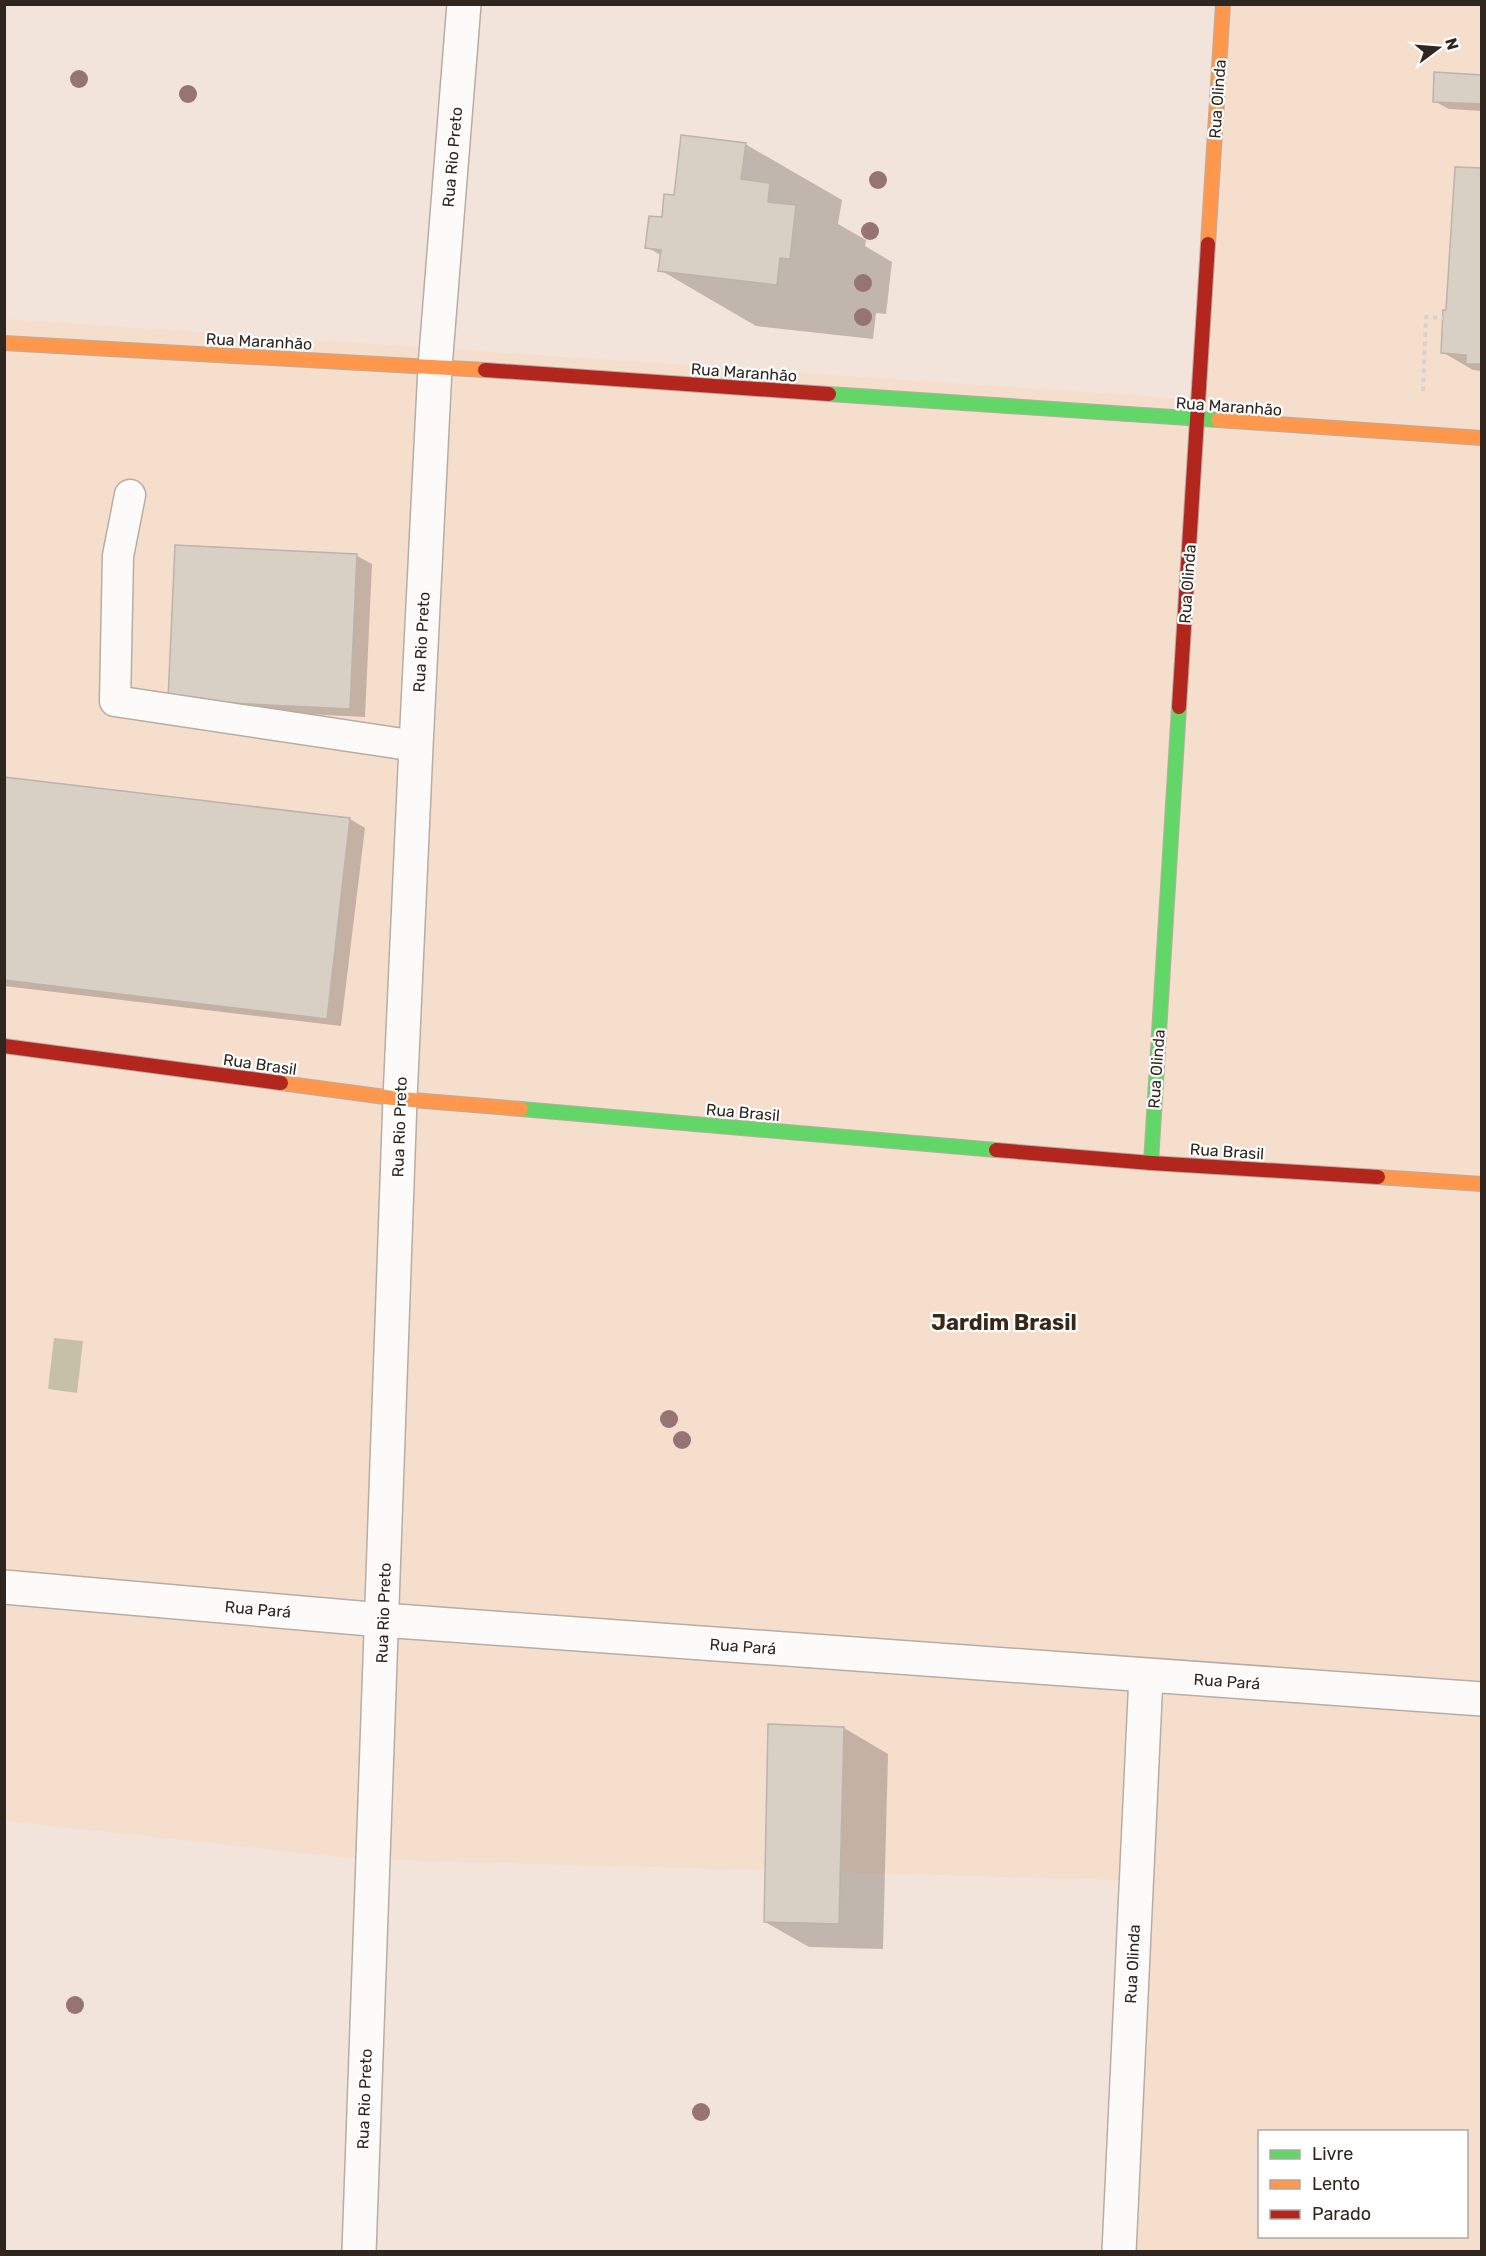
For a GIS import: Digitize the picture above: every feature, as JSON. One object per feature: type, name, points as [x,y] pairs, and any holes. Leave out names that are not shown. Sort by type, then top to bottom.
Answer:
[{"type":"street","name":"Rua Rio Preto","points":[[359,2252],[400,1099],[416,746],[435,367],[464,4]]},
{"type":"street","name":"Rua Olinda","points":[[1151,1163],[1223,4]]},
{"type":"street","name":"Rua Maranhão","points":[[4,343],[435,367],[1482,438]]},
{"type":"street","name":"Rua Brasil","points":[[4,1046],[400,1099],[1151,1163],[1482,1184]]},
{"type":"street","name":"Rua Pará","points":[[4,1587],[382,1620],[1482,1699]]},
{"type":"street","name":"Rua Olinda","points":[[1119,2252],[1146,1676]]},
{"type":"lane","points":[[130,495],[118,556],[116,701],[416,746]]},
{"type":"path","points":[[1423,400],[1426,317],[1443,318]]},
{"type":"shaded area","points":[[1216,5],[1481,5],[1481,2251],[1132,2251],[1151,1881],[358,1859],[5,1821],[4,319],[1190,399]]},
{"type":"shaded area","points":[[54,1338],[83,1341],[77,1393],[48,1389]]},
{"type":"building","points":[[1434,72],[1482,75],[1482,104],[1433,102]]},
{"type":"building","points":[[681,135],[746,143],[741,179],[770,183],[768,202],[796,205],[790,259],[780,258],[777,285],[658,271],[661,250],[645,248],[649,216],[662,217],[664,194],[674,195]]},
{"type":"building","points":[[1455,167],[1482,168],[1482,364],[1466,364],[1466,355],[1441,353]]},
{"type":"building","points":[[175,545],[357,554],[350,709],[168,700]]},
{"type":"building","points":[[4,777],[350,818],[327,1019],[4,980]]},
{"type":"building","points":[[768,1724],[844,1727],[839,1924],[764,1922]]},
{"type":"traffic: fast","points":[[829,394],[1218,420]]},
{"type":"traffic: fast","points":[[1151,1163],[1179,707]]},
{"type":"traffic: fast","points":[[521,1109],[996,1150]]},
{"type":"traffic: slow","points":[[1208,244],[1223,4]]},
{"type":"traffic: slow","points":[[4,343],[485,370]]},
{"type":"traffic: slow","points":[[1218,420],[1482,438]]},
{"type":"traffic: slow","points":[[281,1083],[400,1099],[521,1109]]},
{"type":"traffic: slow","points":[[1378,1177],[1482,1184]]},
{"type":"traffic: jam","points":[[1179,707],[1208,244]]},
{"type":"traffic: jam","points":[[485,370],[829,394]]},
{"type":"traffic: jam","points":[[4,1046],[281,1083]]},
{"type":"traffic: jam","points":[[996,1150],[1151,1163],[1378,1177]]},
{"type":"district","name":"Jardim Brasil","points":[[1004,1322]]}]
